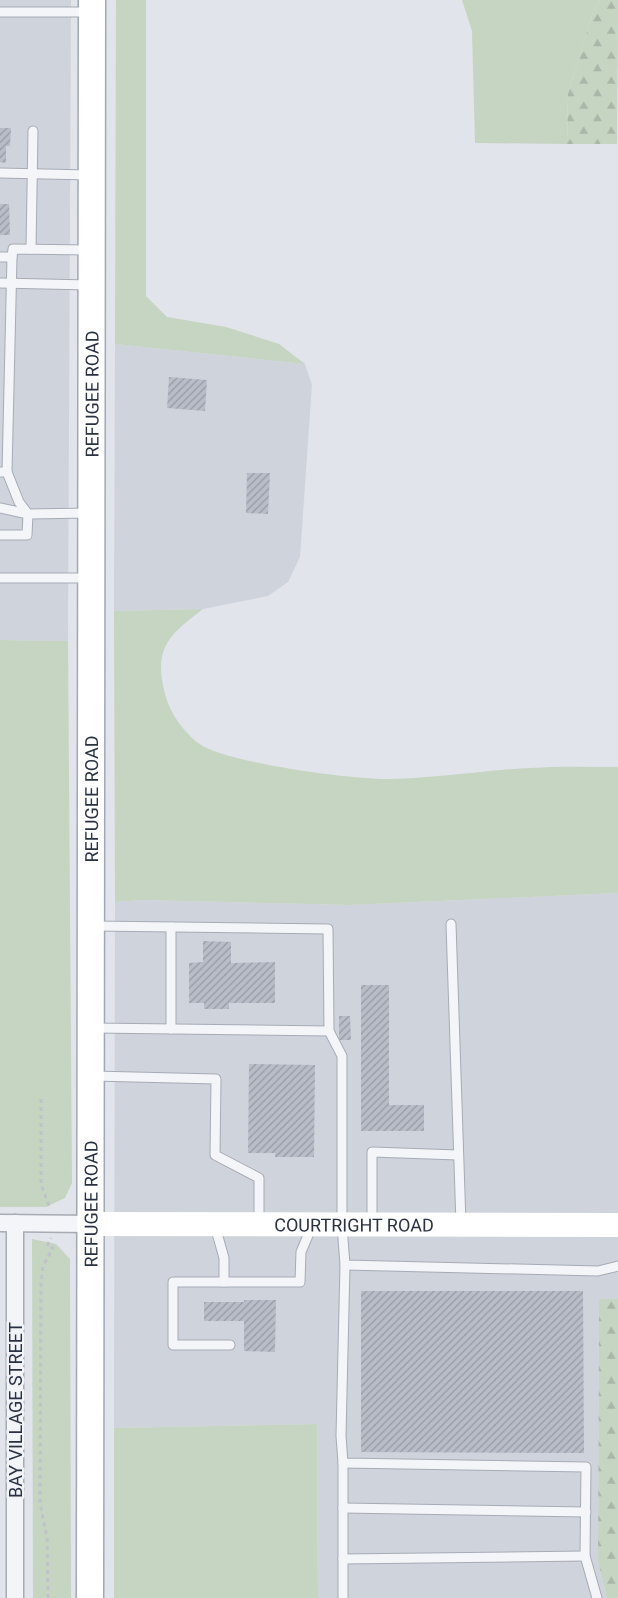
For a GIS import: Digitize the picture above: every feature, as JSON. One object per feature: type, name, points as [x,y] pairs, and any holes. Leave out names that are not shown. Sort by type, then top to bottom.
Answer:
[{"type":"main road","name":"REFUGEE ROAD","points":[[90,1598],[92,6]]},
{"type":"street","points":[[8,1223],[90,1224]]},
{"type":"street","name":"BAY VILLAGE STREET","points":[[8,1223],[15,1598]]},
{"type":"street","name":"COURTRIGHT ROAD","points":[[90,1224],[214,1226],[618,1225]]},
{"type":"lane","points":[[0,12],[92,6]]},
{"type":"lane","points":[[32,249],[33,131]]},
{"type":"lane","points":[[0,173],[92,175]]},
{"type":"lane","points":[[0,535],[27,535],[28,514],[19,502],[3,472],[5,327],[11,284],[13,249],[91,250]]},
{"type":"lane","points":[[0,257],[12,257]]},
{"type":"lane","points":[[0,283],[91,285]]},
{"type":"lane","points":[[0,508],[28,514],[91,513]]},
{"type":"lane","points":[[0,578],[91,578]]},
{"type":"lane","points":[[451,924],[461,1224]]},
{"type":"lane","points":[[90,926],[328,929],[329,1031],[342,1056],[342,1225],[345,1265],[340,1436],[343,1464],[343,1598]]},
{"type":"lane","points":[[171,927],[171,1029]]},
{"type":"lane","points":[[90,1028],[329,1031]]},
{"type":"lane","points":[[90,1076],[216,1078],[215,1155],[259,1178],[259,1226]]},
{"type":"lane","points":[[372,1225],[372,1152],[458,1155]]},
{"type":"lane","points":[[230,1345],[173,1345],[173,1282],[300,1282],[301,1252],[312,1225]]},
{"type":"lane","points":[[214,1226],[224,1258],[224,1282]]},
{"type":"lane","points":[[345,1265],[598,1271],[618,1266]]},
{"type":"lane","points":[[343,1464],[586,1467],[585,1556],[597,1598]]},
{"type":"lane","points":[[343,1508],[586,1512]]},
{"type":"lane","points":[[343,1559],[585,1556]]},
{"type":"path","points":[[41,1099],[41,1184],[50,1205]]},
{"type":"path","points":[[48,1598],[47,1538],[40,1502],[41,1283],[44,1266],[53,1248],[47,1246],[51,1237]]},
{"type":"shaded area","points":[[0,0],[71,0],[68,641],[0,640]]},
{"type":"shaded area","points":[[115,344],[305,364],[312,385],[300,557],[288,582],[268,596],[203,609],[114,611]]},
{"type":"shaded area","points":[[618,893],[618,1299],[599,1299],[598,1561],[607,1598],[318,1598],[317,1424],[114,1428],[115,902],[142,900],[350,905]]},
{"type":"green space","points":[[116,0],[146,0],[146,296],[167,317],[226,327],[279,344],[305,364],[115,344]]},
{"type":"green space","points":[[462,0],[600,0],[593,12],[568,94],[567,144],[475,143],[472,31]]},
{"type":"green space","points":[[600,0],[618,0],[617,144],[567,144],[568,94],[593,12]]},
{"type":"green space","points":[[203,609],[173,635],[163,654],[161,665],[165,694],[170,708],[182,727],[198,743],[234,757],[261,763],[291,769],[373,779],[443,776],[542,767],[618,767],[618,893],[350,905],[142,900],[115,902],[114,611]]},
{"type":"green space","points":[[0,640],[68,641],[72,1183],[65,1198],[46,1207],[0,1207]]},
{"type":"green space","points":[[32,1239],[56,1244],[70,1259],[71,1598],[33,1598]]},
{"type":"green space","points":[[599,1299],[618,1299],[618,1598],[607,1598],[598,1561]]},
{"type":"green space","points":[[317,1424],[318,1598],[114,1598],[114,1428]]},
{"type":"building","points":[[0,128],[11,128],[10,146],[6,146],[6,163],[0,162]]},
{"type":"building","points":[[0,204],[9,204],[10,235],[0,235]]},
{"type":"building","points":[[169,377],[207,380],[205,411],[167,408]]},
{"type":"building","points":[[247,473],[270,473],[268,514],[246,513]]},
{"type":"building","points":[[203,941],[231,942],[231,963],[275,962],[275,1003],[229,1003],[229,1009],[204,1009],[204,1003],[189,1003],[189,963],[203,962]]},
{"type":"building","points":[[361,985],[389,985],[389,1105],[424,1105],[424,1131],[361,1131]]},
{"type":"building","points":[[339,1016],[350,1016],[351,1040],[339,1040]]},
{"type":"building","points":[[249,1064],[315,1065],[314,1157],[275,1157],[275,1153],[248,1153]]},
{"type":"building","points":[[361,1291],[583,1291],[584,1453],[361,1452]]},
{"type":"building","points":[[244,1300],[276,1300],[275,1352],[244,1351],[244,1321],[204,1321],[204,1302],[244,1302]]}]
